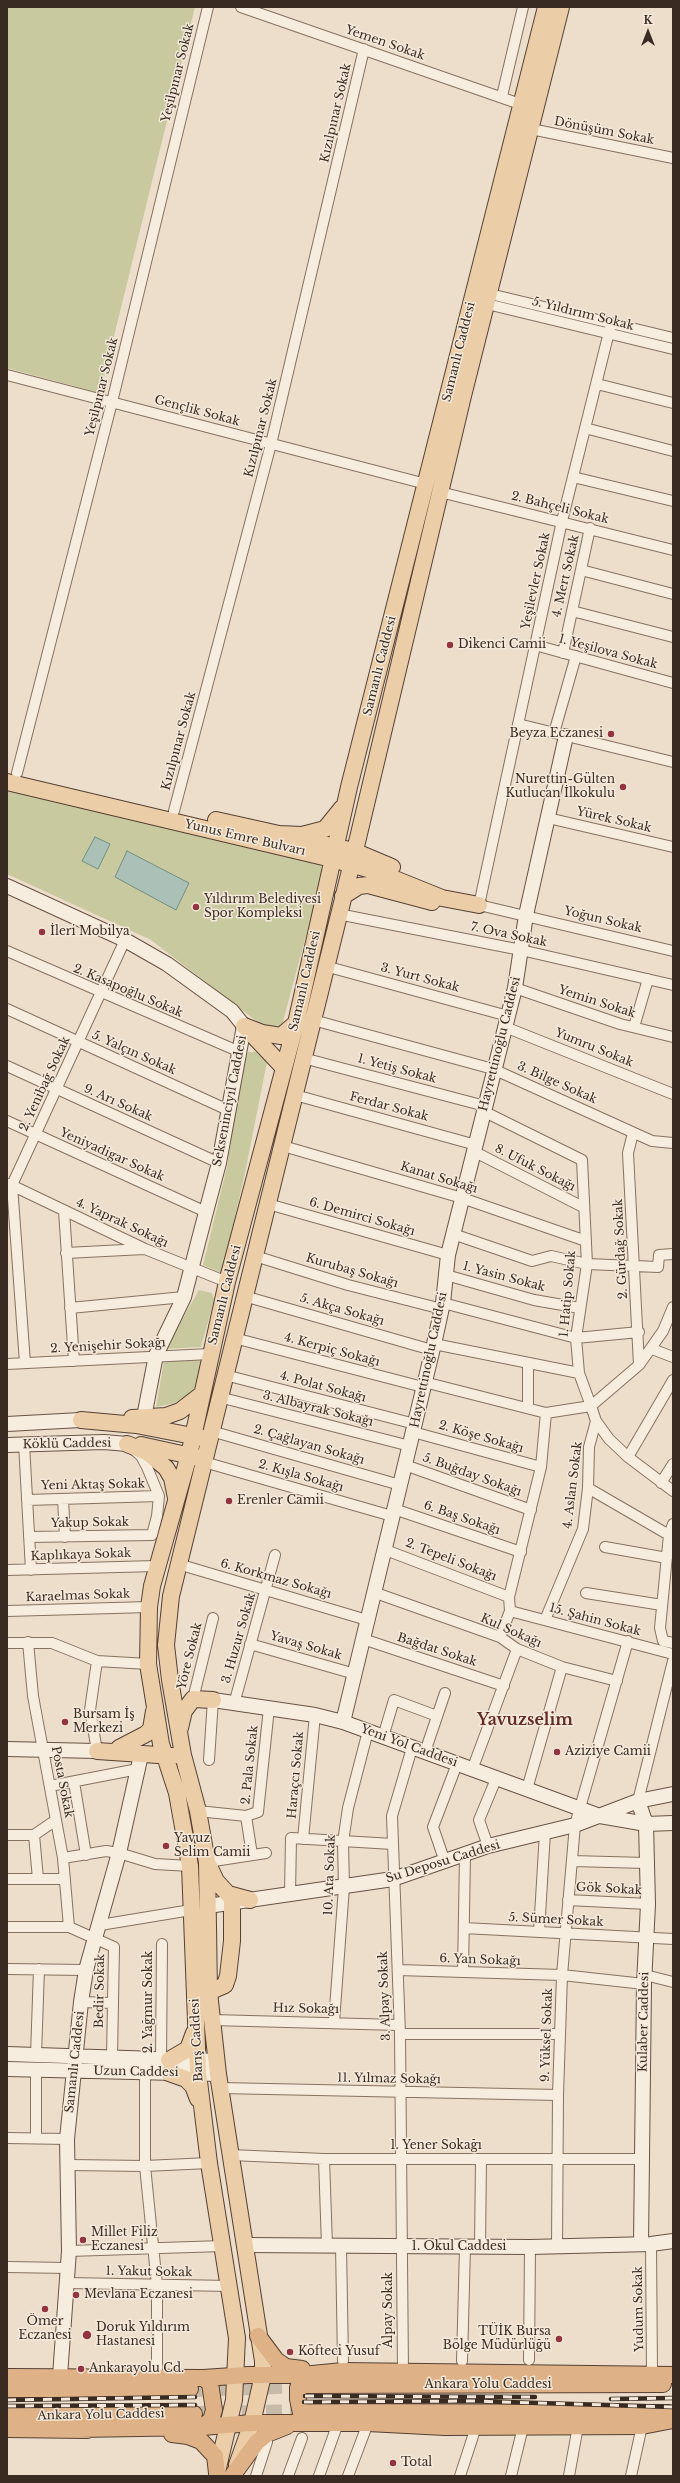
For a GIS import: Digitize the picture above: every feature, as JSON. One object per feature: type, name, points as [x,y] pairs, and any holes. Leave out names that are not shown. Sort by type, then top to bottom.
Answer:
[{"type":"highway","points":[[258,2336],[276,2360],[286,2367],[343,2366],[403,2372],[673,2375]]},
{"type":"highway","points":[[198,2384],[236,2376],[263,2375],[303,2380],[343,2366]]},
{"type":"highway","points":[[7,2377],[60,2376],[157,2378],[198,2384],[210,2383],[214,2410],[211,2420],[78,2429]]},
{"type":"highway","points":[[303,2380],[298,2388],[299,2409],[303,2420]]},
{"type":"highway","name":"Ankara Yolu Caddesi","points":[[303,2380],[673,2384]]},
{"type":"highway","name":"Ankara Yolu Caddesi","points":[[7,2389],[198,2384]]},
{"type":"highway","points":[[198,2420],[228,2425],[303,2420],[673,2414]]},
{"type":"highway","name":"Ankara Yolu Caddesi","points":[[7,2416],[198,2420]]},
{"type":"highway","points":[[7,2429],[78,2429],[188,2436],[200,2441],[215,2456],[224,2475],[267,2434],[303,2420],[338,2423],[476,2427],[642,2426],[673,2420]]},
{"type":"main road","points":[[526,82],[539,7]]},
{"type":"main road","points":[[526,82],[546,7]]},
{"type":"main road","points":[[542,86],[562,7]]},
{"type":"main road","points":[[542,86],[573,7]]},
{"type":"main road","name":"Samanlı Caddesi","points":[[163,1750],[155,1696],[148,1664],[149,1607],[156,1566],[176,1500],[199,1459],[210,1435],[283,1146],[312,1020],[353,858],[433,488],[526,82]]},
{"type":"main road","name":"Samanlı Caddesi","points":[[181,1742],[170,1680],[166,1645],[167,1630],[171,1596],[199,1459],[193,1436],[210,1354],[283,1067],[296,1023],[347,795],[433,488],[488,299],[542,86]]},
{"type":"main road","points":[[526,915],[548,818],[560,734]]},
{"type":"main road","name":"Yunus Emre Bulvarı","points":[[10,775],[279,834],[302,835],[325,829],[340,813],[347,795]]},
{"type":"main road","name":"Yunus Emre Bulvarı","points":[[10,775],[334,852]]},
{"type":"main road","points":[[279,834],[353,858],[375,871],[442,898],[473,904]]},
{"type":"main road","points":[[343,896],[359,886],[368,885],[418,899],[451,904],[473,904]]},
{"type":"main road","name":"Sekseninciyıl Caddesi","points":[[7,886],[125,940],[174,969],[232,1011],[244,1026],[219,1162],[184,1297],[156,1356],[144,1417]]},
{"type":"main road","name":"Hayrettinoğlu Caddesi","points":[[343,1722],[433,1347],[442,1306],[448,1255],[493,1069],[515,988],[526,915]]},
{"type":"main road","points":[[244,1026],[262,1034],[281,1036],[296,1023]]},
{"type":"main road","points":[[244,1026],[283,1067]]},
{"type":"main road","points":[[81,1420],[166,1416],[180,1411],[202,1394]]},
{"type":"main road","points":[[81,1420],[136,1425],[193,1436],[210,1435]]},
{"type":"main road","name":"Köklü Caddesi","points":[[7,1424],[81,1420]]},
{"type":"main road","name":"Köklü Caddesi","points":[[7,1445],[104,1442],[127,1444]]},
{"type":"main road","points":[[127,1444],[199,1459]]},
{"type":"main road","points":[[127,1444],[147,1452],[166,1468],[172,1478],[176,1500]]},
{"type":"main road","points":[[170,1680],[193,1696],[213,1700]]},
{"type":"main road","points":[[119,1748],[138,1740],[151,1729],[155,1696]]},
{"type":"main road","points":[[139,1762],[181,1742],[184,1711],[193,1696]]},
{"type":"main road","name":"Yeni Yol Caddesi","points":[[213,1700],[315,1715],[343,1722],[600,1816],[646,1824],[673,1822]]},
{"type":"main road","name":"Barış Caddesi","points":[[181,1742],[198,1811],[207,1862],[209,1992],[212,2020],[218,2074],[245,2245],[263,2375]]},
{"type":"main road","points":[[7,1749],[97,1751],[119,1748],[163,1750]]},
{"type":"main road","name":"Barış Caddesi","points":[[163,1750],[177,1793],[190,1866],[195,2027],[198,2068],[209,2162],[230,2286],[237,2338],[236,2376],[228,2425],[224,2475]]},
{"type":"main road","points":[[97,1751],[165,1769],[177,1793]]},
{"type":"main road","name":"Samanlı Caddesi","points":[[60,2376],[69,2251],[69,2165],[67,2139],[81,2002],[86,1970],[120,1853],[139,1762]]},
{"type":"main road","name":"Su Deposu Caddesi","points":[[208,1906],[393,1880],[488,1846],[575,1825],[638,1801],[673,1794]]},
{"type":"main road","name":"Kulaber Caddesi","points":[[638,1801],[646,1824],[648,1904],[644,1980],[641,2159],[646,2244]]},
{"type":"main road","points":[[207,1862],[222,1889],[228,1894],[250,1900]]},
{"type":"main road","points":[[209,1992],[226,1985],[232,1941],[232,1903]]},
{"type":"main road","points":[[191,1910],[208,1906]]},
{"type":"main road","points":[[195,2027],[188,2049],[166,2064],[193,2086],[202,2108]]},
{"type":"main road","name":"Uzun Caddesi","points":[[7,2054],[112,2057],[198,2068],[218,2074]]},
{"type":"main road","name":"Uzun Caddesi","points":[[7,2069],[145,2072],[166,2064]]},
{"type":"main road","name":"1. Okul Caddesi","points":[[245,2245],[558,2247],[646,2244],[673,2241]]},
{"type":"main road","points":[[224,2475],[252,2423],[263,2375]]},
{"type":"street","name":"Yeşilpınar Sokak","points":[[10,775],[112,402],[208,7]]},
{"type":"street","name":"Yemen Sokak","points":[[241,7],[502,96],[520,104]]},
{"type":"street","points":[[502,96],[523,7]]},
{"type":"street","name":"Kızılpınar Sokak","points":[[174,811],[271,444],[364,49]]},
{"type":"street","name":"Dönüşüm Sokak","points":[[531,129],[673,158]]},
{"type":"street","name":"5. Yıldırım Sokak","points":[[488,299],[610,329],[673,349]]},
{"type":"street","name":"5. Yıldırım Sokak","points":[[610,329],[673,338]]},
{"type":"street","name":"Yeşilevler Sokak","points":[[473,904],[518,724],[562,521],[610,329]]},
{"type":"street","name":"Gençlik Sokak","points":[[7,375],[433,488]]},
{"type":"street","points":[[597,384],[673,403]]},
{"type":"street","points":[[585,428],[673,451]]},
{"type":"street","points":[[573,477],[673,501]]},
{"type":"street","name":"2. Bahçeli Sokak","points":[[433,488],[673,550]]},
{"type":"street","name":"4. Mert Sokak","points":[[562,653],[590,528]]},
{"type":"street","points":[[581,570],[673,594]]},
{"type":"street","points":[[572,611],[673,637]]},
{"type":"street","name":"1. Yeşilova Sokak","points":[[535,645],[673,683]]},
{"type":"street","points":[[560,734],[576,656]]},
{"type":"street","points":[[518,724],[673,762]]},
{"type":"street","name":"Yürek Sokak","points":[[548,818],[673,847]]},
{"type":"street","name":"Yoğun Sokak","points":[[473,904],[526,915],[673,951]]},
{"type":"street","name":"7. Ova Sokak","points":[[338,914],[520,950],[673,985]]},
{"type":"street","name":"2. Yenibağ Sokak","points":[[25,1363],[10,1184],[36,1135],[125,940]]},
{"type":"street","name":"2. Kasapoğlu Sokak","points":[[7,951],[100,994],[240,1052]]},
{"type":"street","name":"3. Yurt Sokak","points":[[326,966],[506,1021]]},
{"type":"street","points":[[634,1027],[648,979]]},
{"type":"street","name":"Yemin Sokak","points":[[515,988],[634,1027],[673,1037]]},
{"type":"street","name":"5. Yalçın Sokak","points":[[7,1009],[228,1110]]},
{"type":"street","name":"3. Bilge Sokak","points":[[312,1020],[493,1069],[652,1141],[673,1143]]},
{"type":"street","name":"Yumru Sokak","points":[[506,1021],[673,1094]]},
{"type":"street","name":"1. Yetiş Sokak","points":[[303,1058],[484,1108],[582,1160]]},
{"type":"street","name":"9. Arı Sokak","points":[[7,1066],[219,1162]]},
{"type":"street","name":"Ferdar Sokak","points":[[294,1095],[475,1148]]},
{"type":"street","name":"Yeniyadigar Sokak","points":[[7,1121],[206,1212]]},
{"type":"street","name":"2. Gürdağ Sokak","points":[[633,1133],[628,1153],[639,1332],[639,1365]]},
{"type":"street","name":"Kanat Sokağı","points":[[283,1146],[462,1198],[586,1242]]},
{"type":"street","name":"8. Ufuk Sokağı","points":[[475,1148],[583,1207]]},
{"type":"street","name":"1. Hatip Sokak","points":[[582,1160],[583,1207],[587,1264],[576,1338],[579,1372],[591,1406]]},
{"type":"street","name":"4. Yaprak Sokağı","points":[[10,1184],[146,1249],[228,1282]]},
{"type":"street","name":"6. Demirci Sokağı","points":[[268,1204],[448,1255]]},
{"type":"street","points":[[64,1210],[74,1361]]},
{"type":"street","points":[[453,1234],[532,1261],[551,1256],[587,1264],[658,1267],[659,1255],[673,1254]]},
{"type":"street","points":[[66,1253],[146,1249]]},
{"type":"street","name":"Kurubaş Sokağı","points":[[255,1256],[348,1285],[576,1338],[639,1332]]},
{"type":"street","name":"1. Yasin Sokak","points":[[446,1275],[534,1300],[580,1308]]},
{"type":"street","name":"5. Akça Sokağı","points":[[244,1296],[433,1347],[579,1372]]},
{"type":"street","points":[[70,1308],[184,1297]]},
{"type":"street","points":[[673,1308],[663,1331],[652,1349],[639,1365],[591,1406],[596,1421],[609,1439],[628,1457],[673,1491]]},
{"type":"street","name":"4. Kerpiç Sokağı","points":[[234,1338],[546,1412],[591,1406]]},
{"type":"street","points":[[652,1349],[673,1357]]},
{"type":"street","name":"2. Yenişehir Sokağı","points":[[7,1364],[210,1354]]},
{"type":"street","points":[[528,1364],[528,1408]]},
{"type":"street","name":"4. Polat Sokağı","points":[[225,1375],[414,1428]]},
{"type":"street","points":[[628,1457],[673,1380]]},
{"type":"street","name":"3. Albayrak Sokağı","points":[[219,1397],[410,1446]]},
{"type":"street","points":[[500,1637],[510,1611],[509,1597],[541,1467],[546,1412]]},
{"type":"street","name":"4. Aslan Sokak","points":[[544,1620],[583,1529],[588,1488],[589,1447],[596,1421]]},
{"type":"street","name":"2. Köşe Sokağı","points":[[414,1428],[541,1467]]},
{"type":"street","name":"2. Çağlayan Sokağı","points":[[210,1435],[400,1485]]},
{"type":"street","points":[[24,1444],[31,1570]]},
{"type":"street","points":[[127,1444],[141,1456],[154,1481],[159,1496]]},
{"type":"street","name":"2. Kışla Sokağı","points":[[199,1459],[393,1512]]},
{"type":"street","points":[[661,1483],[673,1464]]},
{"type":"street","name":"5. Buğday Sokağı","points":[[405,1465],[531,1510]]},
{"type":"street","points":[[588,1488],[668,1536]]},
{"type":"street","name":"Yeni Aktaş Sokak","points":[[27,1500],[159,1496]]},
{"type":"street","name":"Yakup Sokak","points":[[29,1538],[152,1535],[157,1516],[159,1496]]},
{"type":"street","points":[[63,1499],[65,1537]]},
{"type":"street","name":"6. Baş Sokağı","points":[[393,1512],[521,1552]]},
{"type":"street","points":[[673,1524],[668,1536],[660,1628],[663,1642],[673,1643]]},
{"type":"street","points":[[605,1547],[667,1558]]},
{"type":"street","name":"2. Tepeli Sokağı","points":[[384,1549],[509,1597]]},
{"type":"street","name":"3. Huzur Sokak","points":[[234,1704],[250,1644],[267,1590],[275,1555]]},
{"type":"street","name":"6. Korkmaz Sokağı","points":[[178,1564],[367,1620]]},
{"type":"street","name":"Kaplıkaya Sokak","points":[[7,1570],[156,1566]]},
{"type":"street","name":"Kul Sokağı","points":[[373,1592],[500,1637],[517,1649],[562,1667],[617,1681]]},
{"type":"street","points":[[586,1593],[662,1605]]},
{"type":"street","name":"Karaelmas Sokak","points":[[7,1611],[149,1607]]},
{"type":"street","name":"15. Şahin Sokak","points":[[510,1611],[673,1654]]},
{"type":"street","name":"Yöre Sokak","points":[[193,1696],[213,1618]]},
{"type":"street","name":"Bağdat Sokak","points":[[363,1639],[504,1686]]},
{"type":"street","points":[[7,1644],[28,1642],[52,1643],[97,1662],[148,1664]]},
{"type":"street","name":"Posta Sokak","points":[[28,1642],[33,1696],[63,1858],[69,1927]]},
{"type":"street","name":"9. Yüksel Sokak","points":[[558,2247],[557,2159],[562,1976],[575,1825],[628,1642]]},
{"type":"street","name":"Yavaş Sokak","points":[[250,1644],[355,1674]]},
{"type":"street","points":[[472,1770],[517,1649]]},
{"type":"street","points":[[638,1801],[673,1661]]},
{"type":"street","points":[[97,1662],[90,1710],[97,1751]]},
{"type":"street","points":[[527,1789],[562,1667]]},
{"type":"street","points":[[425,1752],[445,1693]]},
{"type":"street","points":[[208,1760],[213,1700]]},
{"type":"street","points":[[383,1737],[394,1700],[437,1716]]},
{"type":"street","name":"2. Pala Sokak","points":[[198,1811],[246,1816],[258,1812],[269,1708]]},
{"type":"street","name":"Haraçcı Sokak","points":[[303,1839],[315,1715]]},
{"type":"street","name":"10. Ata Sokak","points":[[334,2022],[344,1887],[343,1842],[348,1808],[368,1731]]},
{"type":"street","name":"3. Alpay Sokak","points":[[402,2247],[399,2092],[400,2030],[393,1880],[392,1816],[412,1748]]},
{"type":"street","points":[[50,1786],[74,1782],[139,1762]]},
{"type":"street","points":[[445,1862],[433,1827],[458,1764]]},
{"type":"street","points":[[488,1846],[479,1820],[496,1779]]},
{"type":"street","points":[[74,1782],[86,1855]]},
{"type":"street","points":[[246,1816],[252,1855]]},
{"type":"street","points":[[7,1835],[34,1835],[56,1820]]},
{"type":"street","points":[[539,1932],[546,1832]]},
{"type":"street","points":[[34,1835],[38,1879]]},
{"type":"street","points":[[290,1894],[291,1838],[393,1844]]},
{"type":"street","points":[[63,1858],[106,1852],[120,1853],[155,1864],[190,1866]]},
{"type":"street","points":[[207,1862],[266,1853]]},
{"type":"street","points":[[463,1972],[465,1855]]},
{"type":"street","points":[[572,1861],[646,1863]]},
{"type":"street","points":[[7,1879],[65,1878]]},
{"type":"street","name":"Gök Sokak","points":[[568,1900],[648,1904]]},
{"type":"street","points":[[7,1927],[69,1927],[98,1931],[191,1910]]},
{"type":"street","name":"5. Sümer Sokak","points":[[464,1928],[647,1939],[673,1939]]},
{"type":"street","name":"Bedir Sokak","points":[[98,1931],[114,1947],[112,2057]]},
{"type":"street","name":"2. Yağmur Sokak","points":[[162,1944],[166,2064]]},
{"type":"street","points":[[7,1969],[86,1970]]},
{"type":"street","points":[[36,2055],[39,1969]]},
{"type":"street","name":"6. Yan Sokağı","points":[[398,1970],[673,1982]]},
{"type":"street","points":[[81,2002],[112,2003]]},
{"type":"street","name":"Hız Sokağı","points":[[212,2020],[334,2022],[400,2030],[560,2034]]},
{"type":"street","points":[[36,2070],[36,2138]]},
{"type":"street","points":[[145,2072],[145,2166],[157,2285],[157,2378]]},
{"type":"street","name":"11. Yılmaz Sokağı","points":[[218,2074],[399,2092],[558,2095]]},
{"type":"street","points":[[7,2138],[67,2139]]},
{"type":"street","name":"1. Yener Sokağı","points":[[230,2155],[324,2159],[641,2159]]},
{"type":"street","points":[[324,2159],[334,2246],[343,2366]]},
{"type":"street","points":[[480,2247],[481,2159]]},
{"type":"street","points":[[69,2165],[145,2166],[209,2162]]},
{"type":"street","name":"Yudum Sokak","points":[[646,2244],[652,2374]]},
{"type":"street","points":[[69,2251],[223,2246]]},
{"type":"street","name":"Alpay Sokak","points":[[402,2247],[403,2372]]},
{"type":"street","points":[[462,2361],[465,2247]]},
{"type":"street","points":[[529,2360],[530,2247]]},
{"type":"street","points":[[7,2266],[68,2268]]},
{"type":"street","name":"1. Yakut Sokak","points":[[67,2283],[230,2286]]},
{"type":"street","points":[[320,2476],[338,2423]]},
{"type":"street","points":[[348,2476],[368,2423]]},
{"type":"street","points":[[569,2476],[578,2426]]},
{"type":"street","points":[[631,2476],[642,2426]]},
{"type":"street","points":[[460,2476],[476,2427]]},
{"type":"street","points":[[511,2476],[523,2427]]},
{"type":"street","points":[[288,2476],[302,2438]]},
{"type":"street","points":[[256,2476],[267,2442]]},
{"type":"green space","points":[[7,7],[195,7],[100,393],[7,368]]},
{"type":"green space","name":"Yıldırım Belediyesi Spor Kompleksi","points":[[7,789],[171,829],[315,861],[324,869],[282,1025],[276,1032],[268,1030],[151,940],[7,874]]},
{"type":"green space","points":[[248,1052],[256,1052],[267,1062],[245,1173],[222,1273],[203,1265],[227,1167],[242,1068]]},
{"type":"green space","points":[[199,1290],[212,1293],[214,1300],[201,1347],[165,1349]]},
{"type":"green space","points":[[203,1360],[198,1384],[189,1394],[175,1403],[156,1407],[164,1361]]},
{"type":"shaded area","points":[[95,837],[110,844],[98,869],[82,861]]},
{"type":"shaded area","points":[[127,851],[189,883],[176,910],[115,877]]},
{"type":"tunnel","points":[[194,2389],[304,2385]]},
{"type":"tunnel","points":[[194,2414],[305,2412]]},
{"type":"railway","points":[[305,2396],[535,2397]]},
{"type":"railway","points":[[7,2400],[195,2397]]},
{"type":"railway","points":[[611,2399],[673,2398]]},
{"type":"railway","points":[[304,2402],[472,2401],[673,2407]]},
{"type":"railway","points":[[7,2406],[195,2405]]},
{"type":"place","name":"Dikenci Camii","points":[[450,645]]},
{"type":"place","name":"Beyza Eczanesi","points":[[611,734]]},
{"type":"place","name":"Nurettin-Gülten Kutlucan İlkokulu","points":[[623,787]]},
{"type":"place","name":"Yıldırım Belediyesi Spor Kompleksi","points":[[196,907]]},
{"type":"place","name":"İleri Mobilya","points":[[42,932]]},
{"type":"place","name":"Erenler Camii","points":[[229,1501]]},
{"type":"place","name":"Bursam İş Merkezi","points":[[65,1722]]},
{"type":"place","name":"Aziziye Camii","points":[[557,1752]]},
{"type":"place","name":"Yavuz Selim Camii","points":[[166,1846]]},
{"type":"place","name":"Millet Filiz Eczanesi","points":[[83,2240]]},
{"type":"place","name":"Mevlana Eczanesi","points":[[76,2295]]},
{"type":"place","name":"Ömer Eczanesi","points":[[45,2309]]},
{"type":"place","name":"Doruk Yıldırım Hastanesi","points":[[87,2335]]},
{"type":"place","name":"TÜİK Bursa Bölge Müdürlüğü","points":[[559,2339]]},
{"type":"place","name":"Köfteci Yusuf","points":[[290,2352]]},
{"type":"place","name":"Ankarayolu Cd.","points":[[81,2369]]},
{"type":"place","name":"Total","points":[[393,2463]]},
{"type":"district","name":"Yavuzselim","points":[[525,1720]]}]
